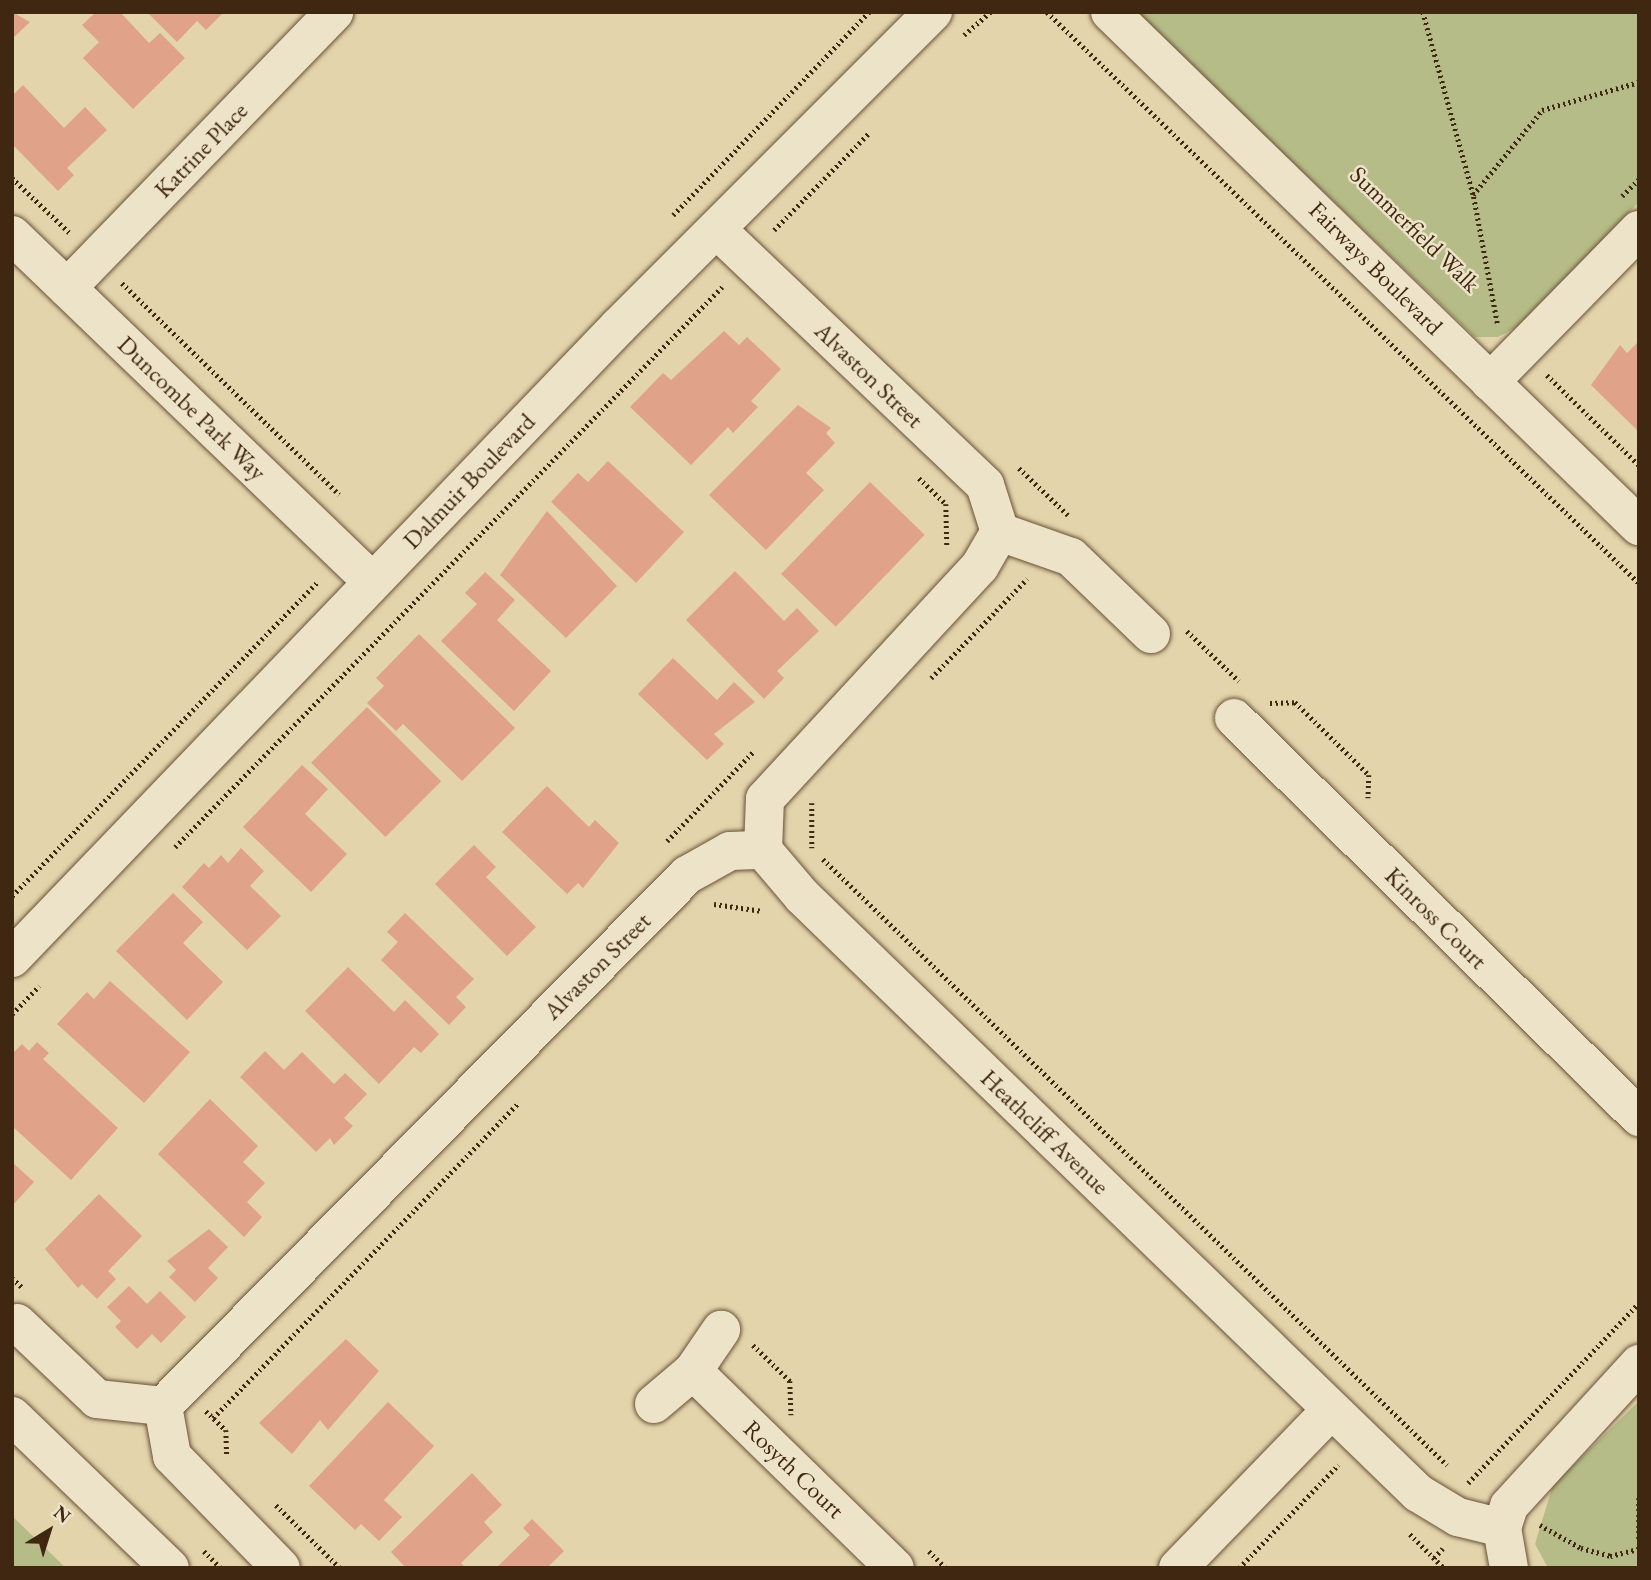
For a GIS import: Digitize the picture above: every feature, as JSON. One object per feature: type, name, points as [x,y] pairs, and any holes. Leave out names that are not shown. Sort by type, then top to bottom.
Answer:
[{"type":"street","name":"Dalmuir Boulevard","points":[[12,958],[372,581],[933,12]]},
{"type":"street","name":"Fairways Boulevard","points":[[1111,12],[1639,527]]},
{"type":"street","name":"Katrine Place","points":[[67,288],[330,14]]},
{"type":"street","points":[[1490,382],[1513,333],[1625,219]]},
{"type":"street","name":"Alvaston Street","points":[[718,231],[985,485],[1000,532]]},
{"type":"street","name":"Duncombe Park Way","points":[[12,235],[372,581]]},
{"type":"street","points":[[763,850],[765,799],[980,566],[1000,532],[1071,556],[1151,634]]},
{"type":"street","name":"Kinross Court","points":[[1234,718],[1639,1118]]},
{"type":"street","name":"Alvaston Street","points":[[172,1396],[687,875],[730,851],[763,850]]},
{"type":"street","name":"Heathcliff Avenue","points":[[763,850],[802,895],[1418,1493],[1458,1517],[1505,1517]]},
{"type":"street","points":[[17,1323],[97,1399],[172,1396],[172,1457],[281,1568]]},
{"type":"street","points":[[654,1404],[732,1333]]},
{"type":"street","points":[[1509,1568],[1505,1517],[1639,1364]]},
{"type":"street","name":"Rosyth Court","points":[[692,1371],[911,1558]]},
{"type":"street","points":[[1178,1568],[1331,1410]]},
{"type":"street","points":[[12,1416],[170,1568]]},
{"type":"path","points":[[1047,12],[1639,583]]},
{"type":"path","points":[[1424,13],[1473,195],[1494,320],[1513,333],[1639,465]]},
{"type":"path","points":[[1473,195],[1542,110],[1639,82]]},
{"type":"path","points":[[12,178],[343,497]]},
{"type":"path","points":[[1625,219],[1639,179]]},
{"type":"path","points":[[167,854],[721,285],[730,295]]},
{"type":"path","name":"Summerfield Walk","points":[[1486,323],[1494,320],[1513,333]]},
{"type":"path","points":[[907,466],[946,504],[947,552]]},
{"type":"path","points":[[928,681],[1054,551]]},
{"type":"path","points":[[12,896],[319,580],[309,570]]},
{"type":"path","points":[[656,853],[763,743]]},
{"type":"path","points":[[812,848],[812,802],[821,792]]},
{"type":"path","points":[[702,914],[712,904],[757,905],[767,915]]},
{"type":"path","points":[[12,1014],[51,974]]},
{"type":"path","points":[[213,1418],[520,1102]]},
{"type":"path","points":[[1467,1484],[1639,1303]]},
{"type":"path","points":[[732,1333],[790,1381],[791,1417],[800,1426]]},
{"type":"path","points":[[172,1396],[213,1418],[226,1430],[227,1458],[237,1467]]},
{"type":"path","points":[[265,1494],[340,1568]]},
{"type":"path","points":[[1639,1498],[1639,1541]]},
{"type":"path","points":[[1505,1517],[1581,1549],[1610,1556],[1639,1549]]},
{"type":"path","points":[[911,1558],[946,1568]]},
{"type":"green space","points":[[1136,12],[1639,12],[1639,202],[1521,325],[1498,337],[1475,337]]},
{"type":"green space","points":[[1639,1401],[1639,1568],[1548,1568],[1535,1544],[1553,1485]]},
{"type":"green space","points":[[12,1516],[66,1568],[12,1568]]},
{"type":"building","points":[[12,12],[30,22],[12,39]]},
{"type":"building","points":[[96,12],[120,12],[149,43],[160,33],[185,58],[133,109],[83,58],[99,42],[82,25]]},
{"type":"building","points":[[147,12],[224,12],[206,30],[197,21],[177,42]]},
{"type":"building","points":[[23,85],[64,128],[85,107],[107,130],[67,168],[74,175],[58,191],[12,144],[12,96]]},
{"type":"building","points":[[724,331],[739,345],[747,337],[781,369],[751,401],[758,407],[733,433],[728,427],[691,465],[630,407],[663,373],[671,380]]},
{"type":"building","points":[[1639,341],[1639,432],[1591,385],[1620,345],[1627,353]]},
{"type":"building","points":[[798,405],[831,428],[826,433],[835,443],[806,473],[824,490],[766,550],[709,495]]},
{"type":"building","points":[[608,461],[684,532],[636,583],[551,502],[578,473],[588,482]]},
{"type":"building","points":[[870,482],[925,535],[836,627],[781,574]]},
{"type":"building","points":[[547,511],[617,586],[566,638],[500,575]]},
{"type":"building","points":[[735,571],[784,621],[797,608],[819,631],[777,671],[784,678],[764,699],[686,620]]},
{"type":"building","points":[[485,572],[515,600],[497,620],[551,671],[514,711],[441,641],[477,604],[465,593]]},
{"type":"building","points":[[419,634],[515,728],[462,781],[403,724],[396,731],[367,703],[384,686],[376,678]]},
{"type":"building","points":[[673,658],[717,700],[734,682],[755,702],[714,734],[724,744],[707,760],[638,694]]},
{"type":"building","points":[[367,707],[441,781],[385,837],[311,763]]},
{"type":"building","points":[[302,765],[328,789],[305,814],[347,854],[311,892],[243,827]]},
{"type":"building","points":[[547,786],[589,827],[595,820],[619,843],[583,888],[578,883],[567,894],[502,832]]},
{"type":"building","points":[[474,845],[496,867],[486,877],[536,927],[507,956],[435,884]]},
{"type":"building","points":[[241,848],[264,871],[250,886],[281,916],[247,950],[182,887],[204,863],[209,868],[221,855],[228,863]]},
{"type":"building","points":[[173,893],[203,922],[183,943],[223,982],[187,1020],[116,951]]},
{"type":"building","points":[[405,913],[474,979],[456,997],[466,1007],[449,1025],[381,960],[398,942],[387,932]]},
{"type":"building","points":[[348,967],[394,1012],[405,1000],[439,1034],[421,1053],[414,1047],[379,1084],[305,1011]]},
{"type":"building","points":[[110,981],[190,1052],[144,1103],[57,1024],[87,992],[94,999]]},
{"type":"building","points":[[37,1042],[49,1053],[43,1059],[118,1128],[71,1180],[12,1126],[12,1054],[22,1044],[29,1051]]},
{"type":"building","points":[[265,1051],[284,1070],[302,1052],[334,1084],[345,1073],[367,1094],[344,1118],[353,1126],[334,1145],[330,1138],[316,1152],[240,1077]]},
{"type":"building","points":[[210,1099],[258,1146],[243,1162],[265,1183],[247,1202],[262,1217],[244,1237],[158,1154]]},
{"type":"building","points":[[12,1162],[34,1182],[12,1206]]},
{"type":"building","points":[[99,1194],[142,1236],[108,1271],[116,1279],[97,1299],[82,1284],[78,1288],[45,1249]]},
{"type":"building","points":[[209,1229],[228,1247],[208,1268],[218,1278],[195,1302],[169,1277],[176,1270],[167,1261]]},
{"type":"building","points":[[129,1286],[147,1304],[160,1291],[186,1317],[161,1343],[152,1334],[137,1349],[115,1327],[121,1321],[107,1307]]},
{"type":"building","points":[[346,1339],[379,1371],[328,1430],[320,1420],[292,1454],[259,1423]]},
{"type":"building","points":[[388,1402],[434,1446],[384,1500],[402,1517],[379,1541],[361,1524],[355,1530],[309,1486]]},
{"type":"building","points":[[472,1473],[502,1505],[484,1522],[493,1532],[461,1563],[466,1568],[406,1568],[391,1552]]},
{"type":"building","points":[[532,1519],[564,1551],[547,1568],[496,1568],[530,1535],[523,1528]]}]
